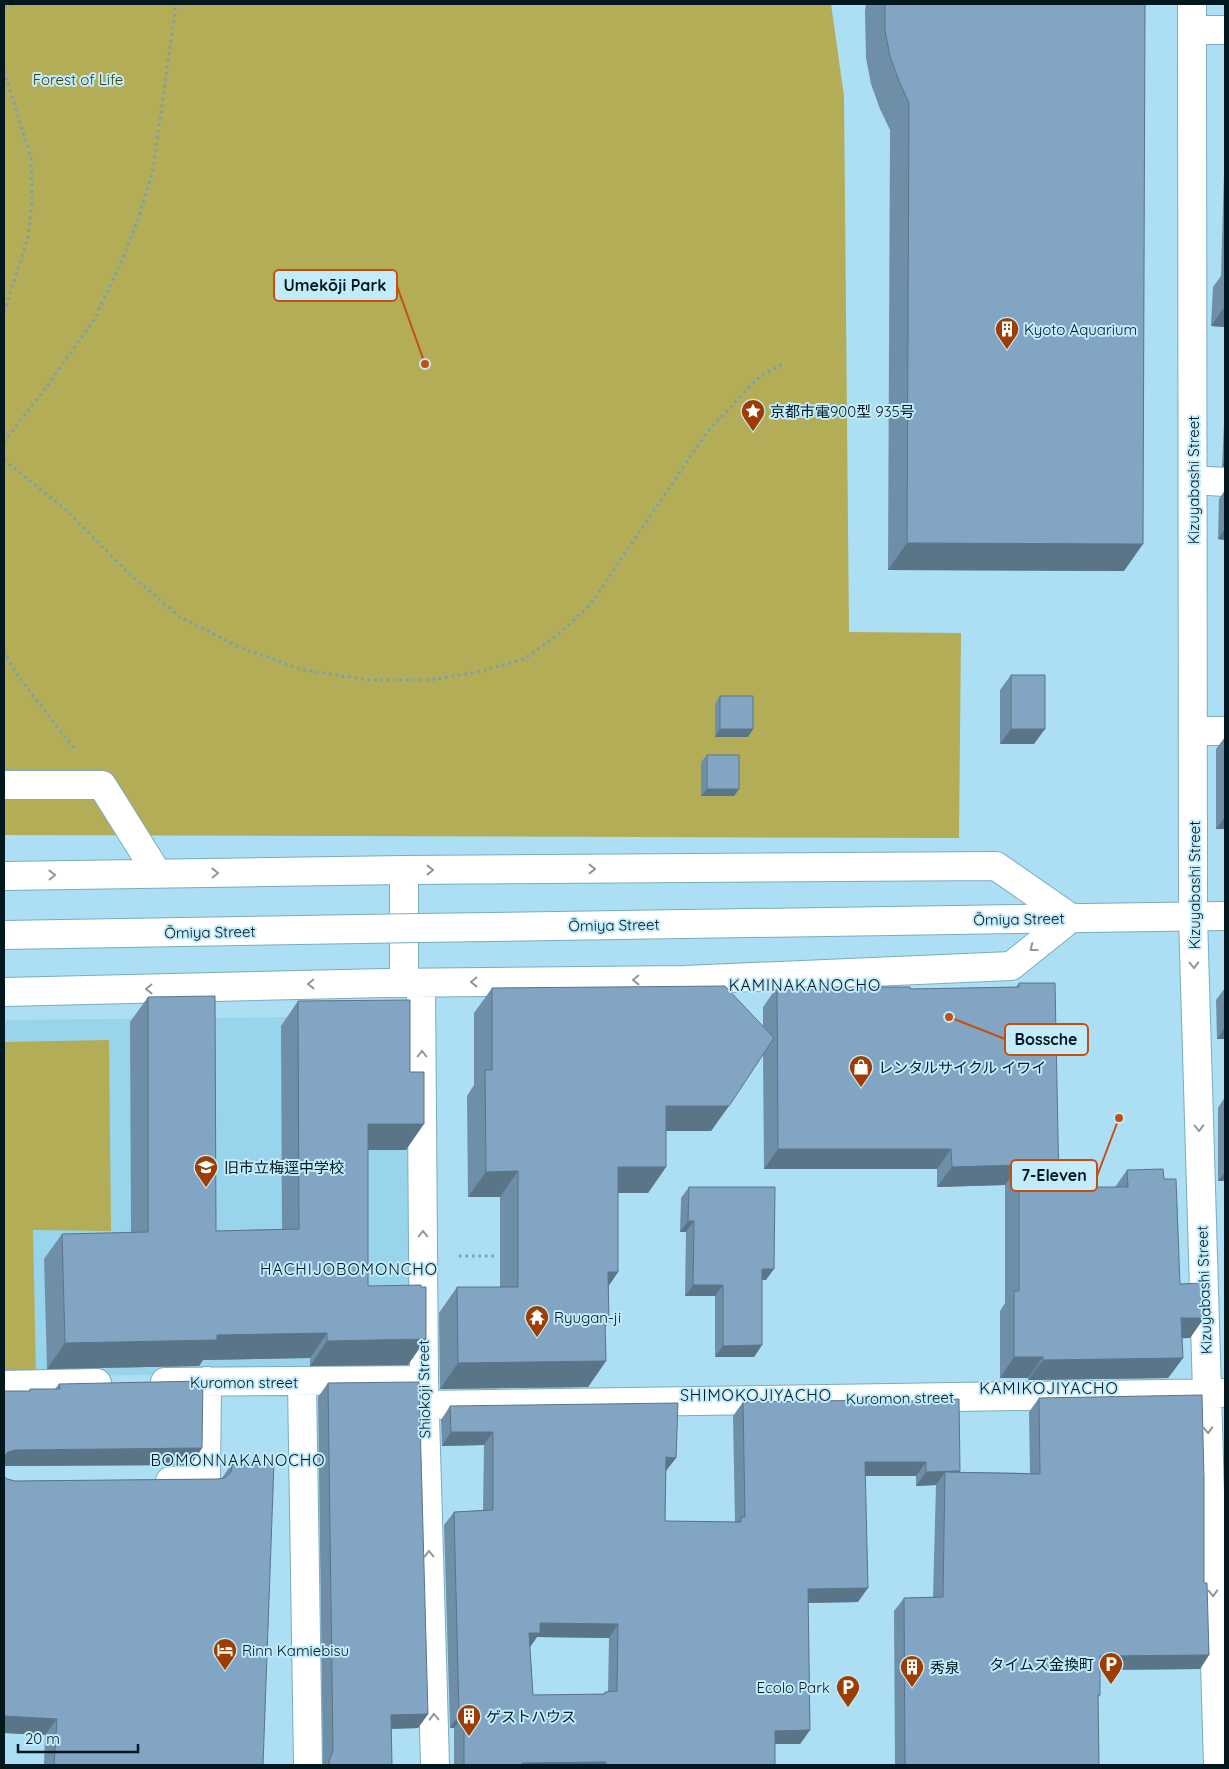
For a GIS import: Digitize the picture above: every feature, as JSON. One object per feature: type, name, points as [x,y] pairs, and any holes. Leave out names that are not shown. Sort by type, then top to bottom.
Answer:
[{"type":"street","points":[[1192,17],[1225,30]]},
{"type":"street","name":"Kizuyabashi Street","points":[[1192,17],[1193,917],[1216,1393],[1218,1765]]},
{"type":"street","points":[[1193,480],[1225,482]]},
{"type":"street","points":[[1193,731],[1225,731]]},
{"type":"street","points":[[4,785],[102,785],[157,873]]},
{"type":"street","points":[[4,876],[404,870],[996,866],[1071,918],[1011,966],[685,980],[412,983],[4,992]]},
{"type":"street","name":"Shiokōji Street","points":[[404,870],[412,983],[435,1765]]},
{"type":"street","name":"Ōmiya Street","points":[[4,935],[1225,916]]},
{"type":"street","points":[[148,1481],[206,1480],[207,1381]]},
{"type":"street","name":"Kuromon street","points":[[4,1385],[207,1381],[302,1382],[424,1392],[1216,1393]]},
{"type":"street","points":[[302,1382],[308,1765]]},
{"type":"path","points":[[4,6],[16,4]]},
{"type":"path","points":[[4,442],[94,320],[123,258],[137,222],[153,170],[176,4]]},
{"type":"path","points":[[4,71],[31,158],[32,200],[28,238],[4,312]]},
{"type":"path","points":[[4,460],[65,509],[128,573],[180,617],[197,626],[239,647],[303,670],[370,680],[431,680],[483,671],[524,659],[559,634],[590,605],[706,432],[760,376],[783,364]]},
{"type":"path","points":[[4,651],[16,673],[102,785]]},
{"type":"shaded area","name":"旧市立梅逕中学校","points":[[396,1016],[409,1019],[410,1357],[400,1369],[4,1378],[4,1020]]},
{"type":"green space","name":"Forest of Life","points":[[4,4],[831,4],[844,96],[849,632],[961,633],[959,838],[4,835]]},
{"type":"green space","points":[[109,1040],[111,1231],[33,1230],[36,1373],[4,1373],[4,1042]]},
{"type":"building","name":"Kyoto Aquarium","points":[[885,4],[1145,4],[1143,544],[907,543],[909,103],[890,56],[885,31]]},
{"type":"building","points":[[1011,675],[1045,675],[1045,729],[1011,729]]},
{"type":"building","points":[[720,696],[753,696],[753,729],[720,729]]},
{"type":"building","points":[[707,755],[739,755],[739,789],[707,789]]},
{"type":"building","points":[[1019,983],[1055,983],[1059,1187],[1128,1187],[1127,1170],[1163,1169],[1164,1179],[1176,1179],[1180,1284],[1203,1283],[1204,1318],[1181,1318],[1183,1358],[1043,1360],[1043,1357],[1014,1357],[1014,1291],[1019,1291],[1019,1165],[952,1167],[951,1149],[778,1149],[777,987],[910,987],[910,989],[1019,987]]},
{"type":"building","points":[[725,986],[774,1038],[729,1106],[666,1106],[666,1167],[618,1167],[618,1272],[608,1272],[609,1322],[605,1322],[606,1361],[458,1363],[457,1287],[518,1287],[518,1171],[486,1172],[485,1070],[492,1070],[492,988]]},
{"type":"building","points":[[215,996],[216,1231],[299,1229],[298,1001],[410,1000],[410,1072],[424,1072],[424,1124],[368,1124],[368,1286],[421,1285],[421,1287],[426,1287],[426,1339],[327,1341],[327,1333],[217,1335],[217,1340],[65,1343],[62,1234],[148,1232],[148,997]]},
{"type":"building","points":[[689,1187],[775,1187],[774,1269],[762,1269],[762,1345],[723,1346],[723,1285],[693,1285],[694,1221],[688,1221]]},
{"type":"building","points":[[203,1381],[202,1448],[15,1450],[8,1452],[4,1456],[4,1391],[60,1389],[59,1384]]},
{"type":"building","points":[[419,1382],[428,1714],[391,1715],[392,1765],[329,1765],[333,1751],[328,1383]]},
{"type":"building","points":[[1202,1395],[1204,1583],[1207,1583],[1209,1655],[1100,1656],[1100,1695],[1098,1695],[1099,1765],[905,1765],[904,1598],[943,1597],[945,1472],[1040,1474],[1039,1398]]},
{"type":"building","points":[[959,1399],[960,1471],[926,1472],[926,1462],[865,1462],[868,1588],[808,1589],[810,1730],[775,1731],[775,1765],[606,1765],[606,1762],[464,1765],[464,1714],[459,1714],[454,1512],[493,1510],[493,1432],[451,1432],[450,1406],[678,1403],[676,1458],[666,1457],[665,1521],[741,1522],[741,1517],[745,1517],[743,1402],[887,1400],[887,1402]],"holes":[[[540,1623],[618,1624],[617,1691],[605,1692],[605,1694],[533,1695],[529,1633],[540,1633]]]},
{"type":"building","points":[[233,1462],[274,1463],[263,1765],[54,1765],[57,1719],[4,1716],[4,1476],[15,1481],[217,1479],[225,1478],[231,1472]]},
{"type":"place","name":"Kyoto Aquarium","points":[[1007,350]]},
{"type":"place","name":"Umekōji Park","points":[[425,364]]},
{"type":"place","name":"京都市電900型 935号","points":[[753,432]]},
{"type":"place","name":"Bossche","points":[[949,1017]]},
{"type":"place","name":"レンタルサイクル イワイ","points":[[861,1088]]},
{"type":"place","name":"7-Eleven","points":[[1119,1118]]},
{"type":"place","name":"旧市立梅逕中学校","points":[[206,1188]]},
{"type":"place","name":"Ryugan-ji","points":[[537,1338]]},
{"type":"place","name":"Rinn Kamiebisu","points":[[225,1671]]},
{"type":"place","name":"タイムズ金換町","points":[[1111,1685]]},
{"type":"place","name":"秀泉","points":[[912,1688]]},
{"type":"place","name":"Ecolo Park","points":[[848,1708]]},
{"type":"place","name":"ゲストハウス","points":[[469,1737]]},
{"type":"district","name":"KAMINAKANOCHO","points":[[805,985]]},
{"type":"district","name":"HACHIJOBOMONCHO","points":[[349,1269]]},
{"type":"district","name":"KAMIKOJIYACHO","points":[[1049,1388]]},
{"type":"district","name":"SHIMOKOJIYACHO","points":[[756,1395]]},
{"type":"district","name":"BOMONNAKANOCHO","points":[[238,1460]]}]
